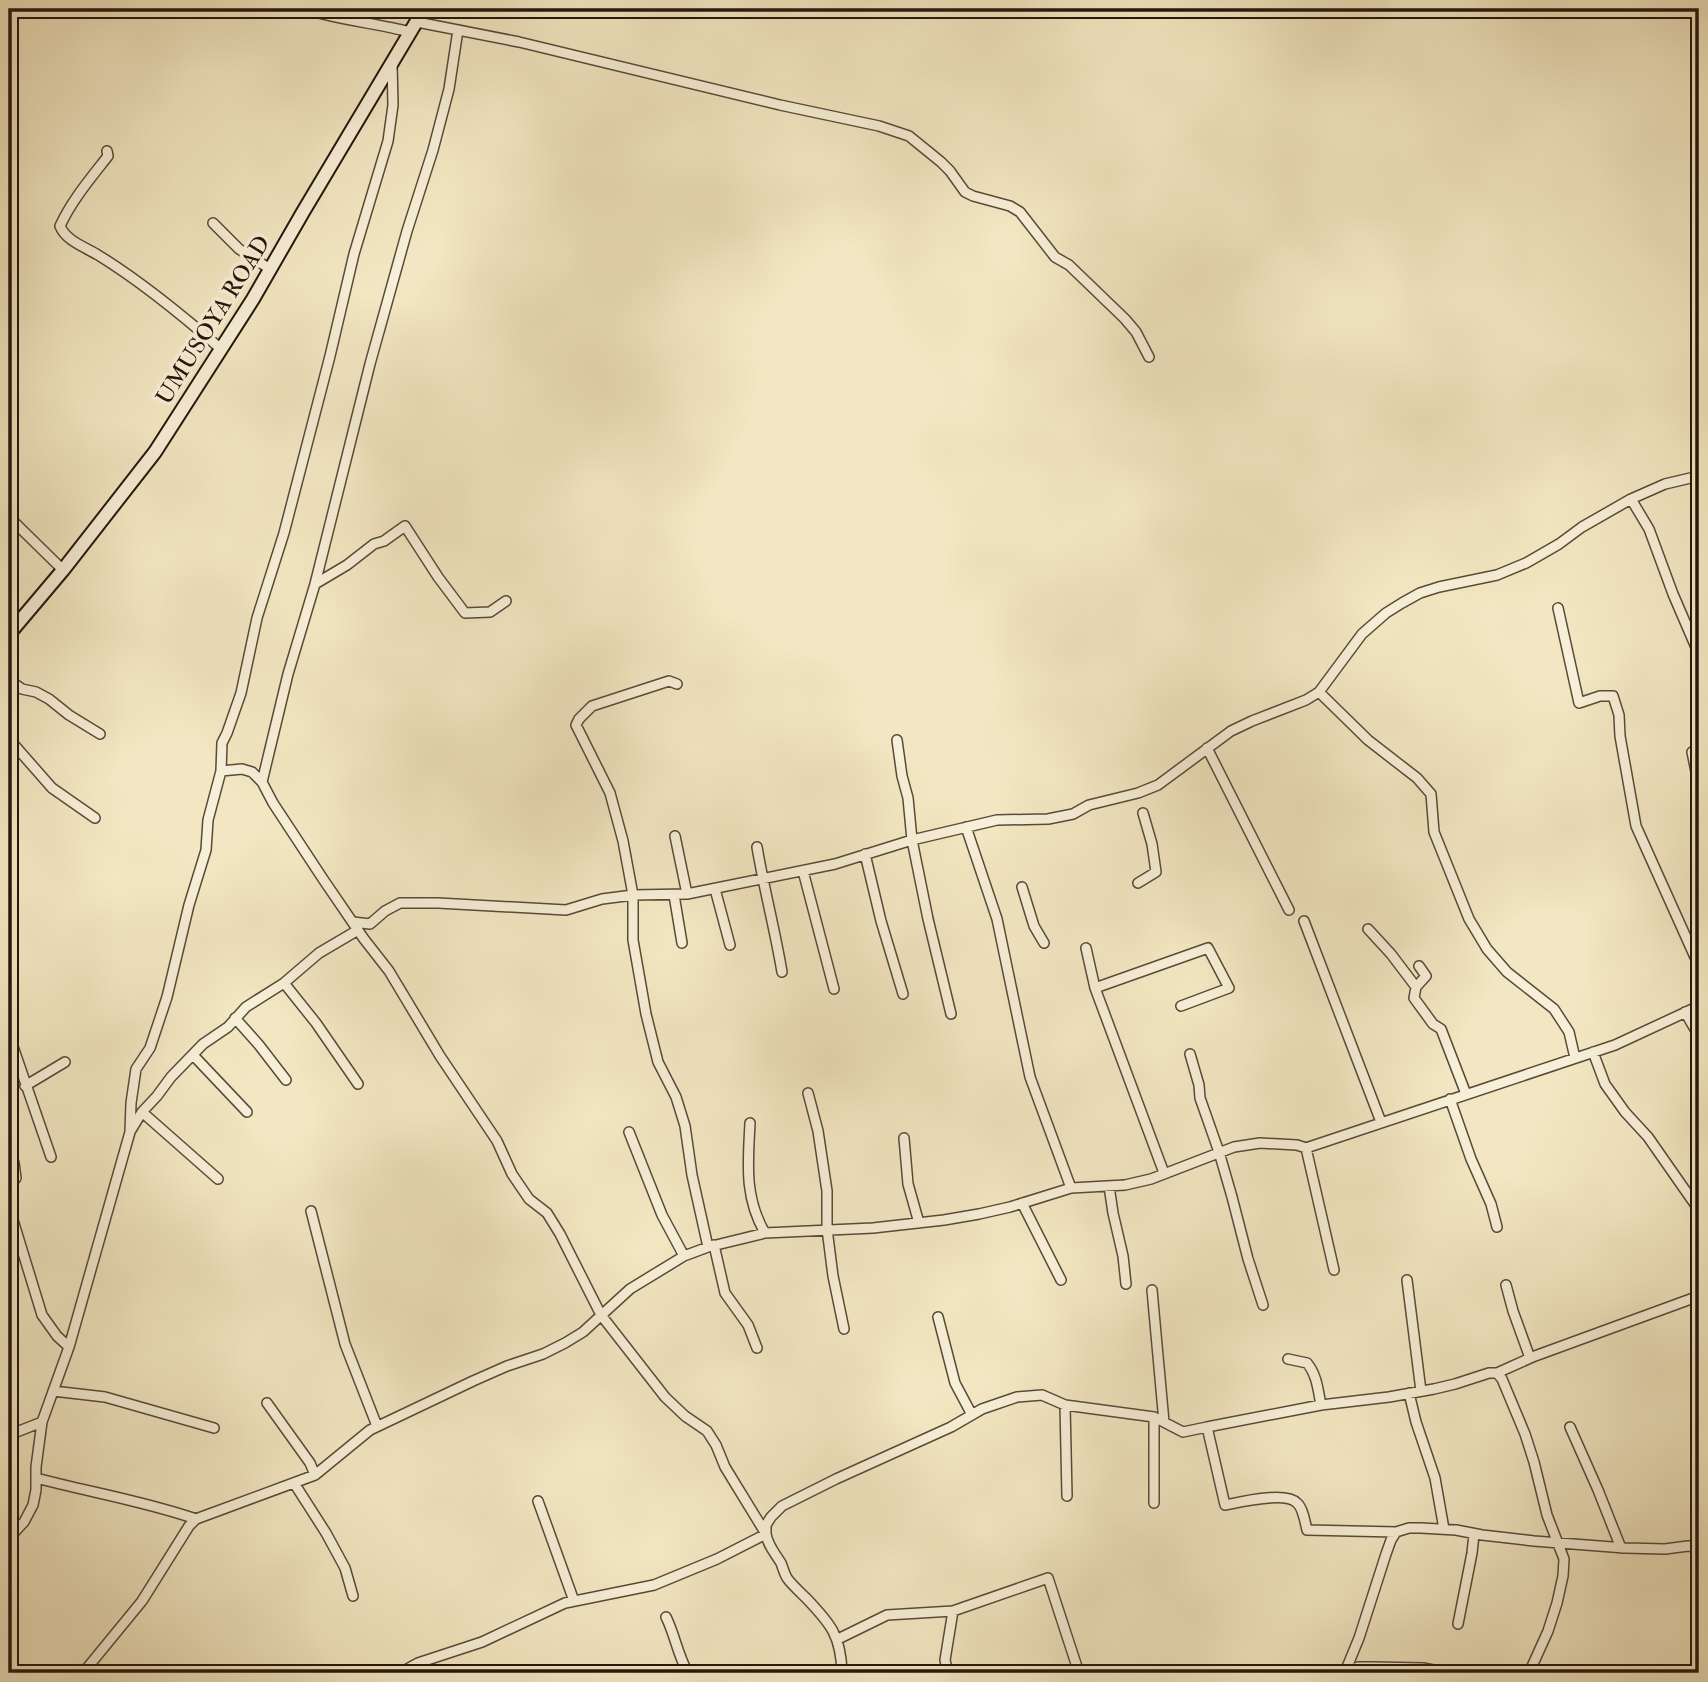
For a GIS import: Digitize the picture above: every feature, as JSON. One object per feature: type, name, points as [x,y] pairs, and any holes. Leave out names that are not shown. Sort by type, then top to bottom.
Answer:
[{"type":"main road","name":"UMUSOYA ROAD","points":[[9,634],[153,455],[253,299],[424,9]]},
{"type":"street","points":[[305,9],[376,24],[458,30],[519,42],[879,126],[909,136],[941,162],[965,192],[1010,206],[1020,212],[1055,257],[1069,265],[1125,318],[1149,357]]},
{"type":"street","points":[[262,782],[370,364],[449,89],[458,30]]},
{"type":"street","points":[[9,1538],[24,1522],[33,1504],[42,1422],[69,1347],[130,1132],[136,1069],[150,1048],[167,997],[188,905],[206,849],[208,820],[221,771],[222,743],[241,693],[257,618],[284,533],[355,254],[387,141],[393,105],[392,64]]},
{"type":"street","points":[[107,151],[108,156],[65,215],[60,226],[63,234],[149,290],[221,349]]},
{"type":"street","points":[[213,223],[239,248],[270,269]]},
{"type":"street","points":[[130,1132],[142,1112],[158,1096],[171,1077],[204,1044],[228,1027],[246,1007],[284,983],[355,926],[370,923],[400,903],[566,911],[602,899],[633,895],[687,894],[835,864],[912,840],[997,820],[1048,819],[1073,814],[1089,805],[1138,793],[1158,785],[1231,731],[1306,701],[1319,692],[1362,634],[1402,603],[1420,593],[1497,575],[1526,563],[1631,499],[1665,484],[1699,476]]},
{"type":"street","points":[[1631,499],[1649,529],[1673,594],[1699,649]]},
{"type":"street","points":[[9,517],[63,570]]},
{"type":"street","points":[[315,584],[405,526],[465,613],[490,612],[506,601]]},
{"type":"street","points":[[1558,608],[1579,702],[1600,696],[1614,696],[1636,826],[1699,967]]},
{"type":"street","points":[[9,680],[22,689],[36,692],[48,699],[100,734]]},
{"type":"street","points":[[677,684],[669,681],[592,706],[576,725],[610,793],[623,841],[633,895],[633,940],[646,1014],[658,1062],[677,1097],[685,1126],[692,1175],[711,1246],[725,1293],[748,1325],[757,1348]]},
{"type":"street","points":[[1319,692],[1368,740],[1417,778],[1431,794],[1434,832],[1469,919],[1487,949],[1507,972],[1555,1009],[1569,1032],[1575,1058]]},
{"type":"street","points":[[9,739],[52,788],[95,818]]},
{"type":"street","points":[[898,740],[912,840],[951,1014]]},
{"type":"street","points":[[1207,748],[1289,910]]},
{"type":"street","points":[[1692,751],[1699,786]]},
{"type":"street","points":[[221,771],[242,769],[252,772],[262,782],[355,926],[389,971],[440,1056],[497,1141],[512,1174],[529,1199],[547,1213],[601,1315],[665,1397],[685,1416],[707,1431],[716,1444],[725,1467],[766,1534]]},
{"type":"street","points":[[1138,883],[1156,872],[1152,844],[1143,813]]},
{"type":"street","points":[[966,827],[997,919],[1030,1077],[1071,1188]]},
{"type":"street","points":[[675,836],[687,894]]},
{"type":"street","points":[[757,847],[782,972]]},
{"type":"street","points":[[865,854],[903,994]]},
{"type":"street","points":[[803,871],[834,989]]},
{"type":"street","points":[[1022,887],[1034,926],[1044,943]]},
{"type":"street","points":[[715,889],[730,945]]},
{"type":"street","points":[[674,895],[682,943]]},
{"type":"street","points":[[1304,921],[1381,1122]]},
{"type":"street","points":[[1368,929],[1416,986]]},
{"type":"street","points":[[1086,948],[1094,988],[1164,1173]]},
{"type":"street","points":[[1094,988],[1208,948],[1230,988],[1181,1006]]},
{"type":"street","points":[[1419,966],[1426,976],[1416,986],[1414,998],[1433,1024],[1441,1029],[1466,1094]]},
{"type":"street","points":[[284,983],[316,1023],[358,1084]]},
{"type":"street","points":[[83,1673],[142,1601],[196,1519],[314,1475],[377,1426],[473,1381],[565,1343],[583,1332],[631,1289],[684,1256],[711,1246],[765,1233],[919,1223],[979,1214],[1071,1188],[1125,1185],[1151,1179],[1234,1147],[1260,1143],[1306,1148],[1593,1052],[1638,1035],[1699,1006]]},
{"type":"street","points":[[1685,1012],[1699,1036]]},
{"type":"street","points":[[235,1018],[286,1080]]},
{"type":"street","points":[[9,1035],[51,1157]]},
{"type":"street","points":[[1593,1052],[1605,1084],[1625,1112],[1648,1137],[1699,1210]]},
{"type":"street","points":[[1189,1054],[1263,1305]]},
{"type":"street","points":[[193,1055],[247,1112]]},
{"type":"street","points":[[25,1086],[65,1062]]},
{"type":"street","points":[[807,1093],[818,1131],[828,1191],[827,1228],[844,1329]]},
{"type":"street","points":[[1450,1099],[1471,1159],[1491,1204],[1497,1227]]},
{"type":"street","points":[[142,1112],[218,1179]]},
{"type":"street","points":[[750,1123],[750,1198],[756,1218],[765,1233]]},
{"type":"street","points":[[629,1132],[662,1215],[684,1256]]},
{"type":"street","points":[[904,1138],[908,1184],[919,1223]]},
{"type":"street","points":[[1306,1148],[1334,1270]]},
{"type":"street","points":[[9,1150],[16,1178],[9,1186]]},
{"type":"street","points":[[1110,1186],[1113,1213],[1124,1256],[1126,1284]]},
{"type":"street","points":[[1022,1203],[1061,1280]]},
{"type":"street","points":[[9,1207],[42,1314],[57,1336],[69,1347]]},
{"type":"street","points":[[311,1211],[345,1344],[377,1426]]},
{"type":"street","points":[[1407,1280],[1421,1391]]},
{"type":"street","points":[[1506,1285],[1530,1358]]},
{"type":"street","points":[[1152,1290],[1164,1422]]},
{"type":"street","points":[[842,1673],[838,1639],[817,1609],[787,1578],[767,1543],[766,1525],[782,1506],[951,1427],[982,1409],[1017,1397],[1042,1395],[1065,1405],[1154,1417],[1183,1432],[1321,1405],[1421,1391],[1497,1373],[1530,1358],[1699,1296]]},
{"type":"street","points":[[938,1317],[956,1383],[972,1415]]},
{"type":"street","points":[[1288,1359],[1307,1363],[1313,1370],[1321,1405]]},
{"type":"street","points":[[1497,1373],[1525,1434],[1547,1515],[1564,1559],[1558,1603],[1529,1673]]},
{"type":"street","points":[[53,1391],[105,1397],[214,1428]]},
{"type":"street","points":[[1409,1393],[1435,1478],[1444,1529]]},
{"type":"street","points":[[267,1403],[310,1463],[314,1475]]},
{"type":"street","points":[[1065,1405],[1068,1496]]},
{"type":"street","points":[[1154,1417],[1154,1503]]},
{"type":"street","points":[[9,1436],[42,1422]]},
{"type":"street","points":[[1207,1427],[1224,1505],[1289,1497],[1298,1503],[1307,1530],[1396,1532],[1409,1528],[1444,1529],[1621,1548],[1665,1549],[1699,1546]]},
{"type":"street","points":[[1570,1427],[1621,1548]]},
{"type":"street","points":[[36,1478],[161,1507],[196,1519]]},
{"type":"street","points":[[294,1483],[345,1568],[353,1596]]},
{"type":"street","points":[[538,1501],[574,1601]]},
{"type":"street","points":[[1343,1672],[1359,1638],[1386,1554],[1396,1532]]},
{"type":"street","points":[[400,1673],[418,1663],[482,1642],[565,1603],[654,1585],[717,1559],[766,1534]]},
{"type":"street","points":[[1458,1624],[1474,1534]]},
{"type":"street","points":[[838,1639],[887,1615],[953,1611],[1048,1578],[1079,1673]]},
{"type":"street","points":[[948,1673],[945,1660],[953,1611]]},
{"type":"street","points":[[666,1617],[688,1673]]},
{"type":"street","points":[[1343,1672],[1366,1667],[1423,1668],[1449,1673]]}]
